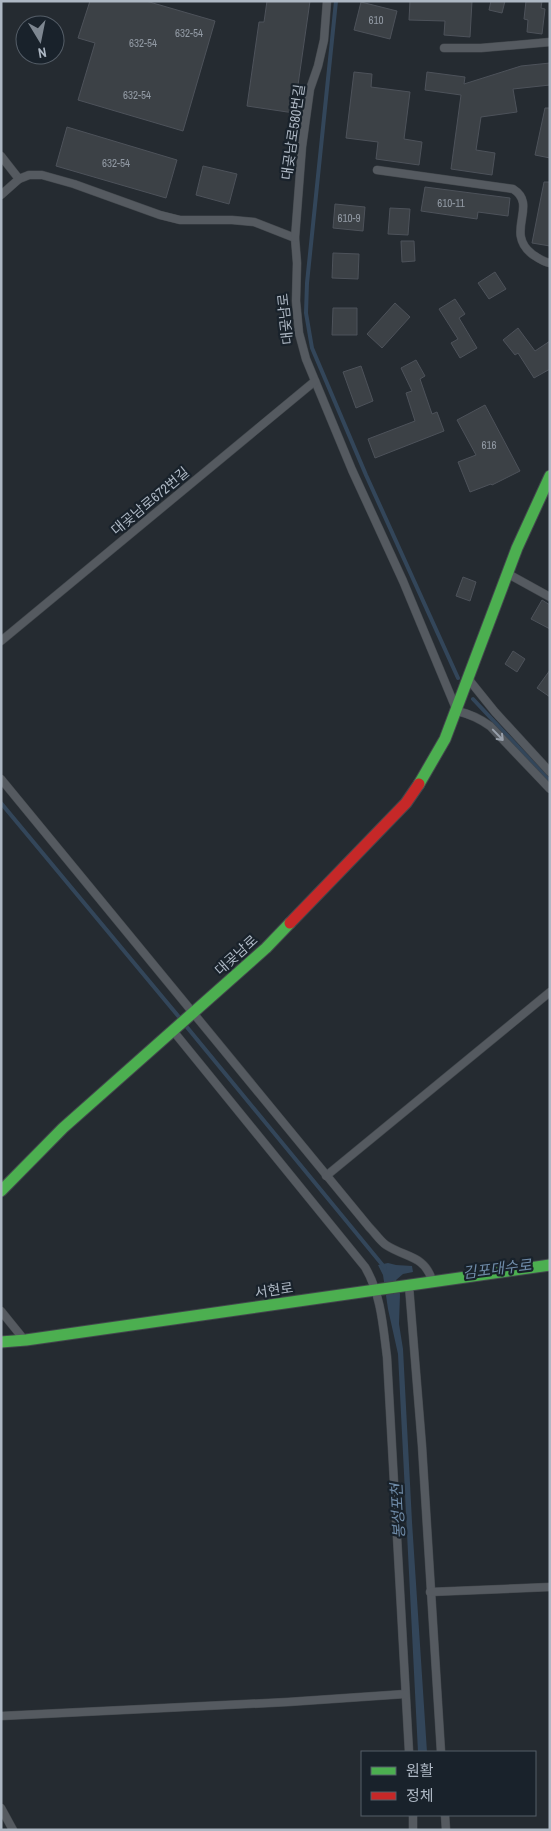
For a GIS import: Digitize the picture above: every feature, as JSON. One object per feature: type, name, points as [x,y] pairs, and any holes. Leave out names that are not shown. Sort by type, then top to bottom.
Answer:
[{"type":"street","name":"대곶남로","points":[[1,1191],[63,1128],[266,948],[406,803],[425,775],[445,739],[517,548],[550,476]]},
{"type":"street","name":"서현로","points":[[1,1342],[550,1265]]},
{"type":"lane","name":"대곶남로580번길","points":[[295,238],[302,147],[310,88],[318,66],[324,40],[327,1]]},
{"type":"lane","points":[[444,48],[481,48],[550,42]]},
{"type":"lane","points":[[1,156],[19,179]]},
{"type":"lane","points":[[377,170],[513,189],[521,194],[524,202],[520,230],[521,240],[525,248],[545,262],[550,263]]},
{"type":"lane","points":[[1,195],[19,179],[29,175],[42,176],[74,184],[160,215],[180,220],[254,222],[295,238]]},
{"type":"lane","name":"대곶남로","points":[[295,238],[297,263],[296,301],[299,333],[306,359],[352,470],[403,581],[457,711]]},
{"type":"lane","name":"대곶남로672번길","points":[[1,641],[314,381]]},
{"type":"lane","points":[[508,574],[550,597]]},
{"type":"lane","points":[[469,679],[495,712],[550,772]]},
{"type":"lane","points":[[457,711],[470,714],[490,726],[550,789]]},
{"type":"lane","points":[[1,780],[192,1015],[384,1244],[424,1263],[430,1271],[433,1282]]},
{"type":"lane","points":[[326,1176],[550,992]]},
{"type":"lane","points":[[175,1029],[365,1267],[379,1290],[387,1357],[409,1751]]},
{"type":"lane","points":[[408,1286],[422,1446],[441,1751]]},
{"type":"lane","points":[[1,1311],[26,1340]]},
{"type":"lane","points":[[430,1592],[550,1587]]},
{"type":"lane","points":[[1,1716],[288,1702],[406,1694]]},
{"type":"lane","points":[[1,1808],[13,1830]]},
{"type":"lane","points":[[413,1816],[413,1830]]},
{"type":"lane","points":[[445,1816],[446,1830]]},
{"type":"water","points":[[388,1263],[412,1266],[413,1272],[403,1274],[396,1280],[400,1294],[399,1324],[403,1349],[427,1751],[418,1751],[398,1354],[383,1275],[378,1265]]},
{"type":"building","points":[[90,1],[146,1],[215,21],[183,131],[78,100],[95,43],[78,38]]},
{"type":"building","points":[[267,1],[310,1],[294,113],[247,106],[259,22],[264,22]]},
{"type":"building","points":[[410,1],[472,1],[470,37],[444,35],[445,21],[409,20]]},
{"type":"building","points":[[491,1],[505,1],[502,13],[489,10]]},
{"type":"building","points":[[526,1],[542,1],[541,8],[545,9],[542,34],[527,32],[528,20],[524,19]]},
{"type":"building","points":[[361,2],[397,11],[390,39],[354,30]]},
{"type":"building","points":[[550,63],[550,85],[513,89],[517,112],[481,117],[476,150],[495,153],[492,175],[451,169],[461,95],[425,90],[427,72],[465,77],[464,84],[521,66]]},
{"type":"building","points":[[354,72],[372,74],[371,87],[410,92],[404,139],[422,142],[419,165],[376,159],[378,142],[346,138]]},
{"type":"building","points":[[545,108],[550,108],[550,158],[535,155]]},
{"type":"building","points":[[67,127],[177,160],[166,198],[56,166]]},
{"type":"building","points":[[203,166],[237,174],[229,204],[196,195]]},
{"type":"building","points":[[544,182],[550,182],[550,246],[532,243]]},
{"type":"building","points":[[425,187],[510,198],[508,216],[478,212],[477,219],[421,211]]},
{"type":"building","points":[[335,204],[365,207],[363,231],[333,228]]},
{"type":"building","points":[[390,208],[410,209],[408,235],[388,234]]},
{"type":"building","points":[[401,241],[414,241],[415,261],[402,262]]},
{"type":"building","points":[[333,253],[359,254],[358,279],[332,278]]},
{"type":"building","points":[[495,272],[506,289],[489,299],[478,283]]},
{"type":"building","points":[[455,299],[465,314],[459,318],[477,348],[460,358],[451,343],[458,339],[439,309]]},
{"type":"building","points":[[395,303],[410,317],[382,348],[367,334]]},
{"type":"building","points":[[333,308],[357,308],[357,335],[332,335]]},
{"type":"building","points":[[518,328],[535,351],[550,341],[550,369],[534,378],[518,353],[515,355],[503,340]]},
{"type":"building","points":[[416,360],[425,376],[420,379],[432,414],[437,412],[444,431],[375,458],[368,439],[415,421],[406,393],[412,391],[401,368]]},
{"type":"building","points":[[361,366],[373,401],[356,408],[343,372]]},
{"type":"building","points":[[485,405],[520,471],[492,485],[470,492],[458,462],[476,455],[457,420]]},
{"type":"building","points":[[463,577],[476,582],[470,601],[456,596]]},
{"type":"building","points":[[542,600],[550,605],[550,629],[531,619]]},
{"type":"building","points":[[513,651],[525,659],[517,672],[505,664]]},
{"type":"building","points":[[550,670],[550,697],[537,688]]},
{"type":"waterway","points":[[336,1],[307,283],[306,313],[312,348],[366,475],[458,678]]},
{"type":"waterway","points":[[473,699],[550,781]]},
{"type":"waterway","points":[[1,803],[179,1017]]},
{"type":"waterway","points":[[186,1026],[385,1268]]},
{"type":"traffic: fast","points":[[419,784],[445,739],[517,548],[550,476]]},
{"type":"traffic: fast","points":[[1,1191],[63,1128],[266,948],[290,923]]},
{"type":"traffic: fast","points":[[1,1342],[550,1265]]},
{"type":"traffic: jam","points":[[290,923],[406,803],[419,784]]},
{"type":"water label","name":"김포대수로","points":[[497,1269]]},
{"type":"water label","name":"봉성포천","points":[[398,1511]]}]
